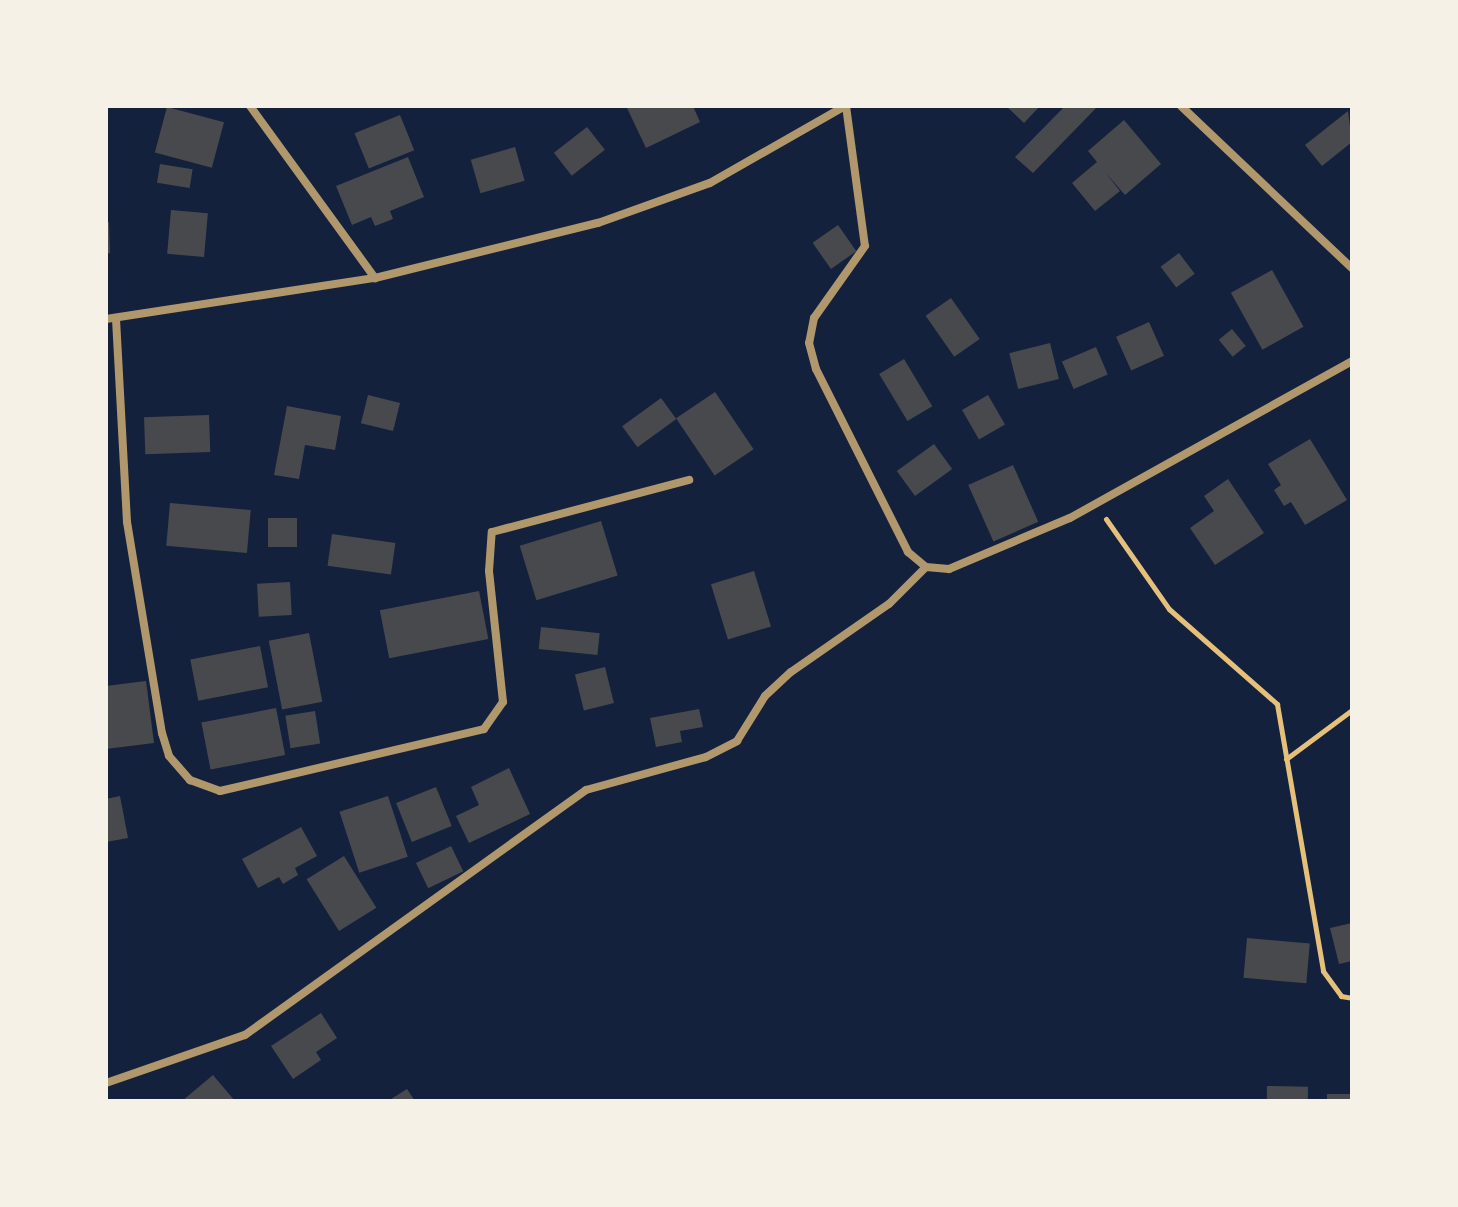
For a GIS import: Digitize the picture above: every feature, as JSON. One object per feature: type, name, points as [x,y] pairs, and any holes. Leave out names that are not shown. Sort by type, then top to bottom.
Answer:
[{"type":"street","points":[[250,106],[375,278]]},
{"type":"street","points":[[689,480],[492,532],[489,571],[503,702],[484,729],[220,791],[190,780],[169,756],[162,733],[127,522],[111,319],[375,278],[598,223],[710,183],[846,106],[865,246],[814,318],[809,343],[816,369],[908,552],[926,567],[949,569],[1096,504],[1352,361]]},
{"type":"street","points":[[1181,106],[1352,268]]},
{"type":"street","points":[[106,1083],[245,1035],[383,934],[484,868],[586,790],[706,757],[737,741],[774,688],[835,638],[889,604],[926,567]]},
{"type":"path","points":[[1096,504],[1169,609],[1277,704],[1323,971],[1341,996],[1352,998]]},
{"type":"path","points":[[1286,759],[1352,710]]},
{"type":"building","points":[[693,106],[700,122],[646,148],[627,108]]},
{"type":"building","points":[[1006,106],[1040,106],[1024,123]]},
{"type":"building","points":[[1065,106],[1098,106],[1033,173],[1015,157]]},
{"type":"building","points":[[167,107],[224,122],[212,168],[155,152]]},
{"type":"building","points":[[1348,111],[1352,142],[1322,166],[1305,145]]},
{"type":"building","points":[[400,115],[414,150],[369,169],[355,133]]},
{"type":"building","points":[[1124,120],[1161,164],[1125,195],[1105,172],[1120,191],[1095,211],[1072,183],[1097,162],[1088,151]]},
{"type":"building","points":[[587,127],[605,150],[572,176],[554,153]]},
{"type":"building","points":[[515,147],[525,181],[480,193],[471,160]]},
{"type":"building","points":[[408,157],[424,197],[390,211],[393,219],[375,226],[371,217],[352,225],[336,186]]},
{"type":"building","points":[[160,164],[193,169],[190,188],[157,183]]},
{"type":"building","points":[[171,210],[208,213],[204,257],[167,254]]},
{"type":"building","points":[[106,222],[109,222],[110,253],[106,254]]},
{"type":"building","points":[[838,225],[856,251],[831,269],[813,243]]},
{"type":"building","points":[[1179,253],[1195,274],[1176,288],[1161,267]]},
{"type":"building","points":[[1272,270],[1304,327],[1262,350],[1231,293]]},
{"type":"building","points":[[951,298],[980,339],[954,357],[926,316]]},
{"type":"building","points":[[1149,322],[1164,356],[1131,370],[1116,337]]},
{"type":"building","points":[[1232,329],[1246,346],[1233,357],[1219,340]]},
{"type":"building","points":[[1050,343],[1059,379],[1018,389],[1009,353]]},
{"type":"building","points":[[1096,347],[1108,375],[1074,389],[1062,361]]},
{"type":"building","points":[[904,359],[932,406],[907,421],[879,374]]},
{"type":"building","points":[[715,392],[754,449],[715,475],[676,418]]},
{"type":"building","points":[[368,395],[400,403],[393,431],[361,423]]},
{"type":"building","points":[[988,395],[1005,424],[979,439],[962,410]]},
{"type":"building","points":[[661,398],[676,419],[637,447],[622,426]]},
{"type":"building","points":[[287,406],[341,416],[335,450],[305,445],[299,479],[274,475]]},
{"type":"building","points":[[209,415],[210,452],[145,454],[144,417]]},
{"type":"building","points":[[1310,439],[1347,500],[1305,525],[1291,502],[1284,506],[1274,490],[1281,485],[1268,464]]},
{"type":"building","points":[[934,444],[952,469],[915,496],[897,471]]},
{"type":"building","points":[[1013,465],[1038,522],[993,542],[968,485]]},
{"type":"building","points":[[1228,479],[1264,533],[1215,565],[1190,528],[1214,511],[1204,496]]},
{"type":"building","points":[[170,503],[251,510],[247,553],[166,546]]},
{"type":"building","points":[[268,518],[297,518],[297,547],[268,547]]},
{"type":"building","points":[[601,521],[618,576],[536,600],[520,546]]},
{"type":"building","points":[[332,534],[395,543],[391,575],[328,566]]},
{"type":"building","points":[[754,571],[771,626],[728,640],[711,584]]},
{"type":"building","points":[[290,582],[292,615],[259,617],[257,584]]},
{"type":"building","points":[[479,591],[488,639],[389,658],[380,610]]},
{"type":"building","points":[[541,627],[600,633],[597,655],[539,649]]},
{"type":"building","points":[[309,633],[322,702],[282,710],[269,641]]},
{"type":"building","points":[[260,646],[268,687],[198,701],[190,660]]},
{"type":"building","points":[[605,667],[614,703],[584,710],[575,674]]},
{"type":"building","points":[[146,681],[154,743],[106,749],[106,686]]},
{"type":"building","points":[[276,708],[285,755],[211,770],[201,723]]},
{"type":"building","points":[[699,709],[703,727],[680,731],[682,742],[656,747],[650,718]]},
{"type":"building","points":[[315,711],[320,744],[291,748],[285,716]]},
{"type":"building","points":[[509,768],[530,814],[469,843],[456,816],[479,805],[471,787]]},
{"type":"building","points":[[436,787],[452,826],[412,842],[396,803]]},
{"type":"building","points":[[120,796],[128,838],[106,842],[106,799]]},
{"type":"building","points":[[388,796],[408,857],[359,873],[339,812]]},
{"type":"building","points":[[301,827],[317,856],[295,868],[298,875],[283,884],[279,877],[258,888],[242,859]]},
{"type":"building","points":[[451,846],[463,871],[428,888],[416,863]]},
{"type":"building","points":[[344,856],[376,908],[339,931],[307,879]]},
{"type":"building","points":[[1352,923],[1352,961],[1339,964],[1330,928]]},
{"type":"building","points":[[1247,938],[1310,943],[1306,983],[1244,978]]},
{"type":"building","points":[[321,1013],[337,1038],[316,1052],[321,1060],[293,1079],[271,1046]]},
{"type":"building","points":[[213,1075],[235,1101],[182,1101]]},
{"type":"building","points":[[1267,1086],[1308,1087],[1308,1101],[1267,1101]]},
{"type":"building","points":[[407,1089],[415,1101],[388,1101]]},
{"type":"building","points":[[1327,1094],[1352,1094],[1352,1101],[1327,1101]]}]
